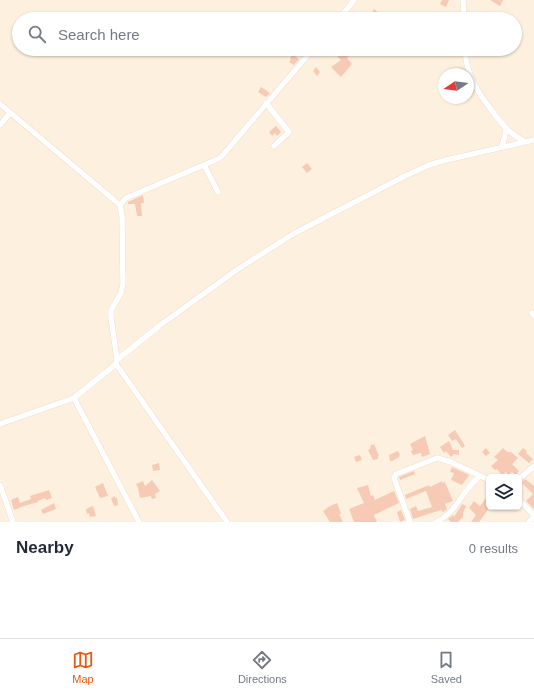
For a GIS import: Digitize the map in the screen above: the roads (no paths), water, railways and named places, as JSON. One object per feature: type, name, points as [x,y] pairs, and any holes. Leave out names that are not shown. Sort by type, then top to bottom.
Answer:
[{"type":"street","points":[[345,12],[354,0]]},
{"type":"street","points":[[463,0],[464,12]]},
{"type":"street","points":[[120,205],[126,198],[222,156],[307,56]]},
{"type":"street","points":[[466,56],[470,75],[478,92],[506,130],[525,142],[534,143]]},
{"type":"street","points":[[266,103],[289,132],[274,146]]},
{"type":"street","points":[[0,104],[120,205],[122,216],[123,284],[121,293],[111,310],[110,317],[117,362],[227,522]]},
{"type":"street","points":[[0,125],[10,112]]},
{"type":"street","points":[[502,147],[506,130]]},
{"type":"street","points":[[0,424],[74,398],[158,326],[238,269],[293,234],[429,165],[534,140]]},
{"type":"street","points":[[204,165],[218,192]]},
{"type":"street","points":[[74,398],[139,522]]},
{"type":"street","points":[[410,522],[394,478],[396,474],[437,458],[451,462],[486,479]]},
{"type":"street","points":[[522,476],[534,466]]},
{"type":"street","points":[[436,522],[444,520],[472,482],[480,476]]},
{"type":"street","points":[[0,485],[13,522]]},
{"type":"street","points":[[522,503],[534,516],[529,522]]}]
